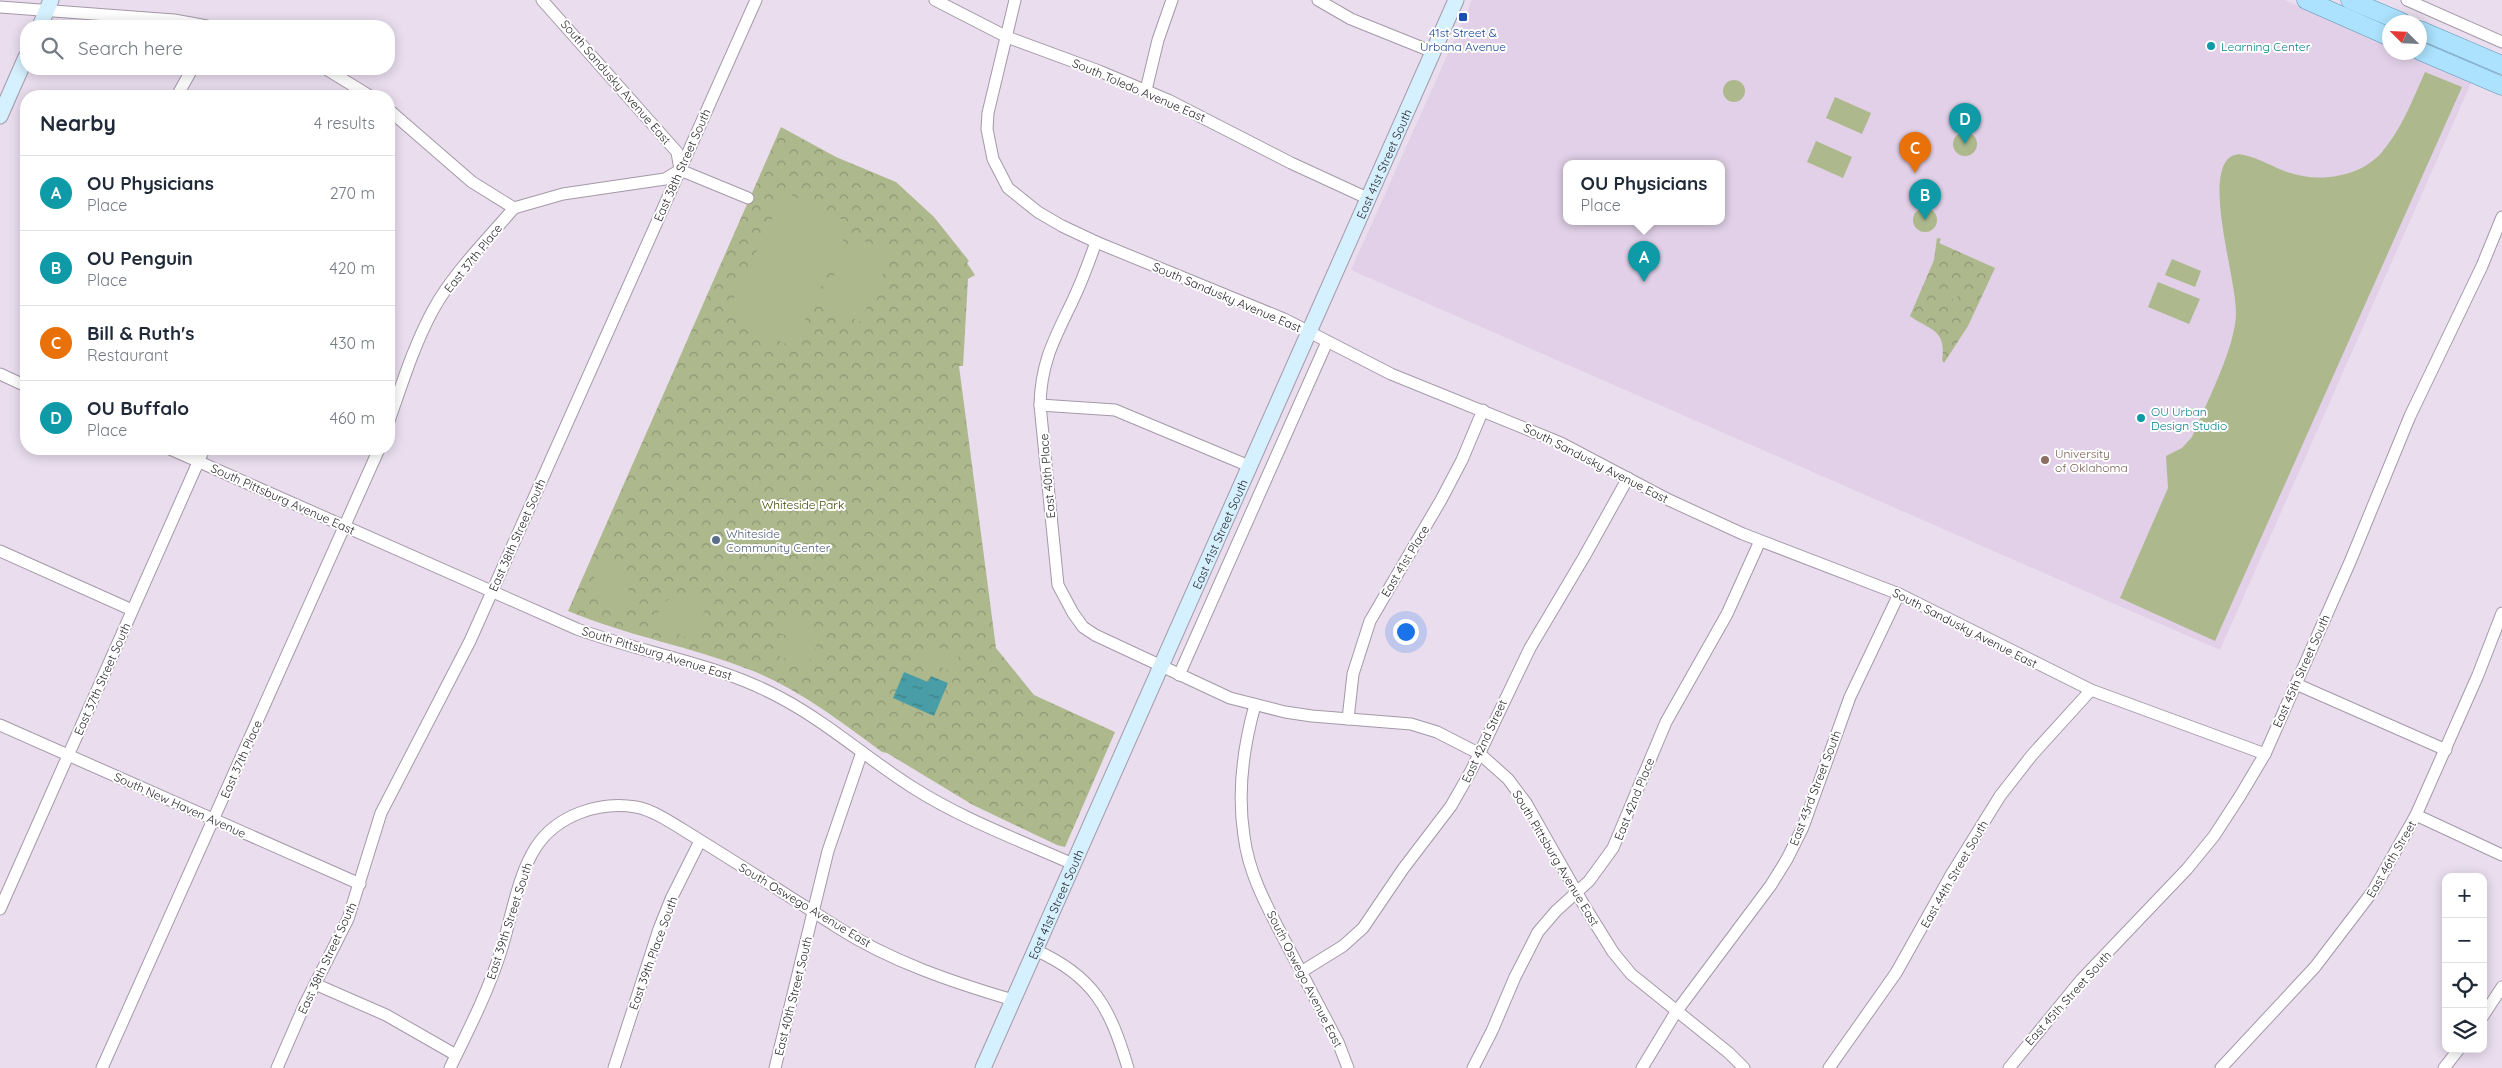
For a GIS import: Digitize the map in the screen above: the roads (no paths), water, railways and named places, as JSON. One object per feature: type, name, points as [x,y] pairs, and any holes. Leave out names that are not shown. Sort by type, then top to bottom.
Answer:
[{"type":"main road","name":"East 41st Street South","points":[[982,1068],[1456,0]]},
{"type":"main road","points":[[2306,0],[2382,33]]},
{"type":"main road","points":[[2350,0],[2385,15]]},
{"type":"main road","points":[[43,20],[49,5]]},
{"type":"main road","points":[[2427,34],[2502,65]]},
{"type":"main road","points":[[2427,55],[2502,86]]},
{"type":"main road","points":[[0,116],[20,71]]},
{"type":"street","name":"South Sandusky Avenue East","points":[[542,0],[678,152],[680,170]]},
{"type":"street","name":"East 38th Street South","points":[[278,1068],[315,984],[346,923],[360,884],[381,813],[446,691],[756,0]]},
{"type":"street","name":"South Toledo Avenue East","points":[[936,0],[1006,37],[1146,90],[1204,116],[1291,164],[1368,198]]},
{"type":"street","points":[[1006,37],[1016,0]]},
{"type":"street","points":[[1146,90],[1158,40],[1172,0]]},
{"type":"street","points":[[1318,0],[1351,19],[1433,52]]},
{"type":"street","points":[[2407,0],[2502,42]]},
{"type":"street","points":[[0,7],[49,5],[174,20]]},
{"type":"street","name":"South Sandusky Avenue East","points":[[1006,37],[988,113],[987,130],[992,158],[1008,188],[1038,212],[1096,242],[1284,319],[1391,374],[1561,443],[1707,518],[1899,594],[2091,690],[2264,754]]},
{"type":"street","points":[[180,90],[189,75]]},
{"type":"street","points":[[336,75],[360,90]]},
{"type":"street","points":[[395,115],[472,182],[514,208],[563,194],[665,179],[680,170],[748,198]]},
{"type":"street","name":"East 37th Place","points":[[395,405],[419,340],[433,310],[465,264],[514,208]]},
{"type":"street","name":"East 45th Street South","points":[[2009,1068],[2082,980],[2188,869],[2214,836],[2264,754],[2350,562],[2410,416],[2482,266],[2502,217]]},
{"type":"street","name":"East 40th Place","points":[[1096,242],[1080,286],[1050,347],[1041,382],[1040,405],[1057,576],[1063,599],[1083,627],[1109,643],[1160,666]]},
{"type":"street","name":"East 41st Street South","points":[[1179,675],[1327,342]]},
{"type":"street","points":[[0,374],[20,383]]},
{"type":"street","points":[[1040,405],[1115,410],[1249,466]]},
{"type":"street","name":"East 41st Place","points":[[1348,719],[1353,674],[1370,621],[1441,500],[1462,460],[1483,410]]},
{"type":"street","name":"South Pittsburg Avenue East","points":[[184,455],[607,640],[717,670],[746,681],[793,704],[938,803],[1073,864]]},
{"type":"street","name":"East 37th Street South","points":[[0,909],[202,455]]},
{"type":"street","name":"East 37th Place","points":[[102,1068],[376,455]]},
{"type":"street","name":"East 42nd Street","points":[[1301,972],[1343,946],[1363,928],[1402,869],[1450,806],[1480,754],[1508,690],[1530,648],[1599,532],[1628,478]]},
{"type":"street","name":"East 42nd Place","points":[[1473,1068],[1492,1031],[1515,976],[1538,932],[1601,867],[1613,848],[1666,722],[1727,614],[1760,540]]},
{"type":"street","points":[[0,551],[132,610]]},
{"type":"street","name":"East 43rd Street South","points":[[1642,1068],[1676,1012],[1771,885],[1787,859],[1803,826],[1850,696],[1899,594]]},
{"type":"street","name":"East 46th Street","points":[[2221,1068],[2315,967],[2374,891],[2416,815],[2446,750],[2502,613]]},
{"type":"street","name":"South Pittsburg Avenue East","points":[[1160,666],[1230,698],[1255,705],[1312,716],[1384,720],[1423,727],[1480,754],[1508,780],[1526,803],[1576,892],[1613,952],[1631,974],[1676,1012],[1730,1053],[1744,1068]]},
{"type":"street","points":[[2296,684],[2446,750]]},
{"type":"street","name":"East 44th Street South","points":[[1829,1068],[1896,973],[1951,875],[2000,796],[2032,755],[2091,690]]},
{"type":"street","name":"South Oswego Avenue East","points":[[1255,705],[1244,748],[1241,776],[1244,838],[1260,892],[1338,1042],[1348,1068]]},
{"type":"street","name":"South New Haven Avenue","points":[[0,725],[360,884]]},
{"type":"street","name":"East 40th Street South","points":[[775,1068],[836,823],[862,752]]},
{"type":"street","name":"South Oswego Avenue East","points":[[602,807],[636,807],[671,823],[838,928],[910,964],[957,983],[1013,1000]]},
{"type":"street","name":"East 39th Street South","points":[[450,1068],[489,984],[526,868],[537,846],[555,827],[571,817],[602,807]]},
{"type":"street","points":[[2416,815],[2502,855]]},
{"type":"street","name":"East 39th Place South","points":[[614,1068],[659,929],[671,899],[700,841]]},
{"type":"street","points":[[1035,950],[1068,967],[1097,995],[1110,1018],[1128,1068]]},
{"type":"street","points":[[315,984],[386,1015],[456,1055]]},
{"type":"street","points":[[2487,1010],[2502,987]]},
{"type":"street","points":[[2444,1068],[2456,1053]]},
{"type":"water","points":[[904,672],[928,682],[931,676],[948,683],[934,716],[893,698]]},
{"type":"place","name":"41st Street & Urbana Avenue","points":[[1463,17]]},
{"type":"place","name":"Learning Center","points":[[2211,46]]},
{"type":"place","name":"OU Buffalo","points":[[1965,144]]},
{"type":"place","name":"Bill & Ruth's","points":[[1915,173]]},
{"type":"place","name":"OU Penguin","points":[[1925,220]]},
{"type":"place","name":"OU Physicians","points":[[1644,282]]},
{"type":"place","name":"OU Urban Design Studio","points":[[2141,418]]},
{"type":"place","name":"University of Oklahoma","points":[[2045,460]]},
{"type":"place","name":"Whiteside Community Center","points":[[716,540]]},
{"type":"park label","name":"Whiteside Park","points":[[803,504]]}]
